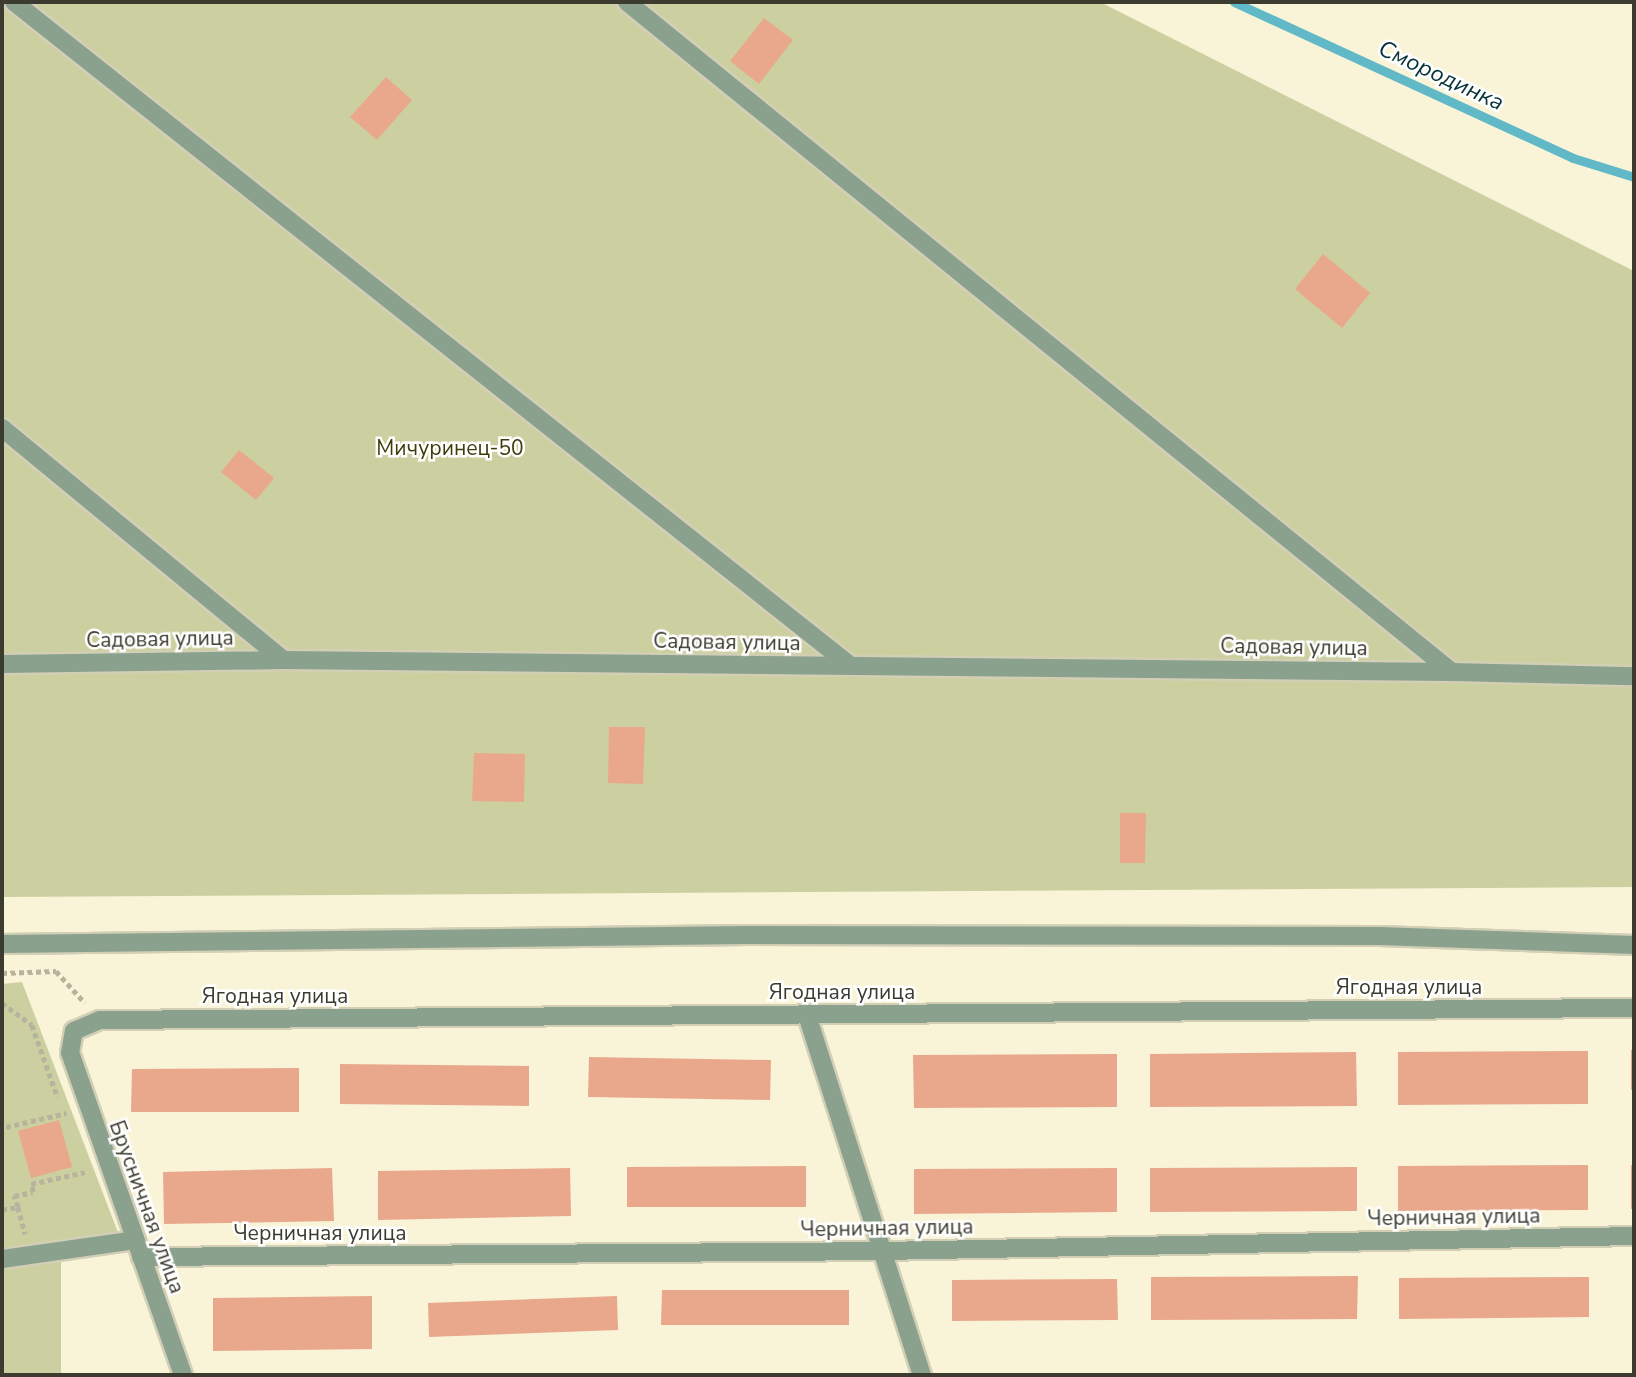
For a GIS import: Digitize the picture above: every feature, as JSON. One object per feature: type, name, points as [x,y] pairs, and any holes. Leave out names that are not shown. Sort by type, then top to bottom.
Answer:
[{"type":"street","points":[[14,2],[851,666]]},
{"type":"street","points":[[627,2],[1452,672]]},
{"type":"street","points":[[2,428],[283,660]]},
{"type":"street","name":"Садовая улица","points":[[2,664],[283,660],[1634,676]]},
{"type":"street","points":[[2,944],[871,935],[1379,936],[1634,945]]},
{"type":"street","name":"Ягодная улица","points":[[100,1020],[1634,1008]]},
{"type":"street","points":[[807,1015],[922,1375]]},
{"type":"street","name":"Брусничная улица","points":[[100,1020],[74,1031],[70,1053],[183,1375]]},
{"type":"street","name":"Черничная улица","points":[[2,1259],[138,1249],[882,1251],[1634,1236]]},
{"type":"path","points":[[2,974],[56,971],[100,1020]]},
{"type":"path","points":[[2,1003],[32,1026],[68,1126]]},
{"type":"path","points":[[6,1127],[64,1114]]},
{"type":"path","points":[[2,1210],[18,1207],[14,1196],[33,1192],[31,1184],[86,1174],[81,1162]]},
{"type":"green space","name":"Мичуринец-50","points":[[2,2],[1100,2],[1634,271],[1634,887],[2,897]]},
{"type":"green space","points":[[22,982],[119,1235],[2,1250],[2,984]]},
{"type":"green space","points":[[61,1259],[61,1375],[2,1375],[2,1268]]},
{"type":"building","points":[[764,18],[793,40],[759,84],[730,61]]},
{"type":"building","points":[[386,77],[412,100],[377,140],[350,117]]},
{"type":"building","points":[[1323,254],[1370,293],[1342,328],[1295,289]]},
{"type":"building","points":[[239,450],[274,478],[256,500],[221,472]]},
{"type":"building","points":[[609,727],[645,727],[643,784],[608,783]]},
{"type":"building","points":[[474,753],[525,754],[524,802],[472,801]]},
{"type":"building","points":[[1120,813],[1146,813],[1145,863],[1120,863]]},
{"type":"building","points":[[1631,1050],[1634,1050],[1634,1090],[1631,1090]]},
{"type":"building","points":[[1588,1051],[1588,1104],[1398,1105],[1398,1052]]},
{"type":"building","points":[[1356,1052],[1357,1106],[1150,1107],[1150,1054]]},
{"type":"building","points":[[1117,1054],[1117,1107],[914,1108],[913,1055]]},
{"type":"building","points":[[589,1057],[771,1060],[770,1100],[588,1097]]},
{"type":"building","points":[[340,1064],[529,1066],[529,1106],[340,1104]]},
{"type":"building","points":[[299,1068],[299,1112],[131,1112],[132,1069]]},
{"type":"building","points":[[59,1120],[72,1167],[31,1178],[18,1131]]},
{"type":"building","points":[[1588,1165],[1588,1210],[1398,1211],[1398,1166]]},
{"type":"building","points":[[1631,1165],[1634,1165],[1634,1209],[1631,1209]]},
{"type":"building","points":[[806,1166],[806,1207],[627,1207],[627,1167]]},
{"type":"building","points":[[1357,1167],[1357,1211],[1150,1212],[1150,1168]]},
{"type":"building","points":[[332,1168],[334,1221],[164,1224],[163,1172]]},
{"type":"building","points":[[570,1168],[571,1216],[378,1220],[378,1171]]},
{"type":"building","points":[[1117,1168],[1117,1212],[914,1214],[914,1169]]},
{"type":"building","points":[[1358,1276],[1357,1319],[1151,1320],[1151,1277]]},
{"type":"building","points":[[1589,1277],[1589,1317],[1399,1319],[1399,1278]]},
{"type":"building","points":[[1117,1279],[1118,1320],[952,1321],[952,1280]]},
{"type":"building","points":[[662,1290],[849,1290],[849,1325],[661,1325]]},
{"type":"building","points":[[372,1296],[372,1349],[213,1351],[213,1298]]},
{"type":"building","points":[[617,1296],[618,1330],[429,1337],[428,1303]]},
{"type":"waterway","name":"Смородинка","points":[[1234,2],[1573,158],[1634,177]]}]
